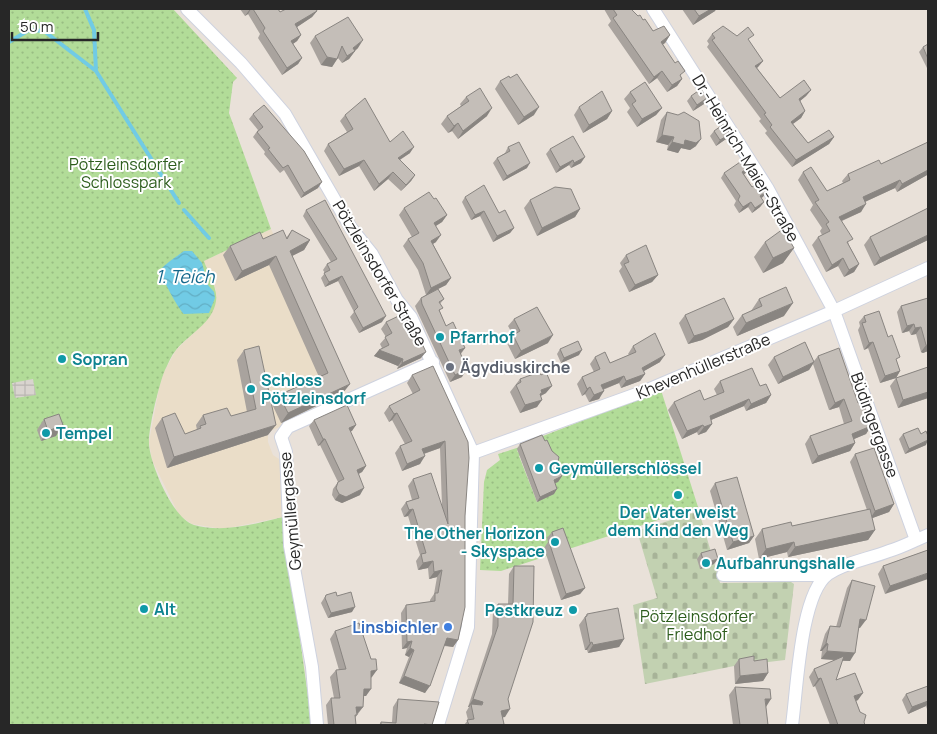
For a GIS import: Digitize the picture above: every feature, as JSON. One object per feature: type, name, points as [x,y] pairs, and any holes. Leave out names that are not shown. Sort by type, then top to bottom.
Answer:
[{"type":"street","name":"Dr.-Heinrich-Maier-Straße","points":[[652,9],[768,190],[834,311]]},
{"type":"street","name":"Pötzleinsdorfer Straße","points":[[192,11],[286,114],[351,228],[372,254],[397,300],[410,317],[433,362],[473,453],[468,627],[438,725]]},
{"type":"street","name":"Khevenhüllerstraße","points":[[473,453],[645,391],[834,311],[928,268]]},
{"type":"street","name":"Büdingergasse","points":[[834,311],[916,540]]},
{"type":"street","name":"Geymüllergasse","points":[[318,725],[312,667],[290,546],[286,452],[281,437],[288,426],[433,362]]},
{"type":"street","points":[[792,725],[805,622],[816,588],[826,575],[841,567],[890,551],[928,535]]},
{"type":"street","points":[[723,575],[826,575]]},
{"type":"shaded area","points":[[271,229],[348,397],[268,432],[268,442],[273,455],[279,459],[285,494],[283,517],[223,529],[192,524],[179,515],[152,460],[149,442],[159,388],[164,372],[176,350],[203,324],[216,290],[204,261]]},
{"type":"shaded area","points":[[33,379],[36,395],[15,398],[12,383]]},
{"type":"green space","name":"Pötzleinsdorfer Schlosspark","points":[[9,9],[173,9],[237,78],[233,82],[229,113],[271,229],[204,261],[216,291],[214,309],[200,328],[181,344],[168,363],[157,396],[150,428],[150,453],[158,477],[171,502],[186,521],[194,525],[228,528],[283,517],[312,725],[9,725]]},
{"type":"green space","points":[[661,390],[698,507],[501,571],[480,570],[484,482],[487,470],[500,460],[498,454],[523,446],[517,451],[521,455],[519,456],[537,502],[538,438]]},
{"type":"green space","name":"Pötzleinsdorfer Friedhof","points":[[699,511],[720,583],[791,582],[794,584],[785,660],[734,666],[645,684],[633,605],[657,598],[637,531]]},
{"type":"water","name":"1. Teich","points":[[184,251],[192,251],[202,263],[208,285],[214,292],[215,298],[209,313],[184,314],[174,300],[161,274],[160,270],[168,262]]},
{"type":"building","points":[[253,9],[278,9],[280,12],[286,9],[316,9],[317,11],[295,24],[301,35],[291,41],[302,58],[287,68],[263,31],[265,28]]},
{"type":"building","points":[[613,9],[631,9],[638,16],[640,15],[643,20],[645,19],[653,31],[664,26],[670,35],[661,42],[675,63],[678,61],[685,71],[680,75],[682,79],[672,85],[662,71],[654,77],[613,18],[617,15]]},
{"type":"building","points":[[694,9],[711,9],[699,16]]},
{"type":"building","points":[[348,17],[363,40],[353,48],[355,51],[347,56],[342,46],[337,59],[327,57],[315,36]]},
{"type":"building","points":[[723,26],[737,36],[748,27],[754,35],[748,39],[763,61],[755,66],[780,98],[804,80],[811,90],[799,99],[805,111],[791,122],[808,143],[829,130],[834,137],[796,160],[770,127],[772,125],[764,114],[766,113],[712,40],[715,38],[712,34]]},
{"type":"building","points":[[928,44],[928,59],[923,47]]},
{"type":"building","points":[[517,74],[539,107],[524,117],[500,81]]},
{"type":"building","points":[[645,82],[662,108],[642,119],[632,104],[636,101],[630,92]]},
{"type":"building","points":[[480,88],[492,108],[463,131],[458,123],[454,126],[447,116],[469,101],[466,97]]},
{"type":"building","points":[[701,89],[707,98],[697,105],[691,96]]},
{"type":"building","points":[[602,91],[612,111],[589,125],[579,107]]},
{"type":"building","points":[[365,98],[390,142],[403,131],[414,147],[398,158],[415,175],[406,185],[393,172],[379,184],[364,160],[344,169],[328,144],[353,129],[345,115]]},
{"type":"building","points":[[264,105],[304,151],[322,182],[304,193],[288,165],[283,168],[257,132],[263,127],[253,114]]},
{"type":"building","points":[[667,112],[678,115],[684,112],[699,121],[701,139],[696,143],[685,140],[684,145],[672,142],[674,137],[662,135]]},
{"type":"building","points":[[724,124],[730,134],[720,140],[714,131]]},
{"type":"building","points":[[573,136],[585,157],[574,163],[573,160],[560,167],[550,149]]},
{"type":"building","points":[[519,142],[530,163],[507,176],[497,158],[510,151],[508,147]]},
{"type":"building","points":[[928,142],[928,170],[902,184],[900,180],[863,197],[866,204],[839,217],[853,239],[847,242],[859,264],[849,270],[843,258],[832,265],[818,237],[830,231],[826,224],[829,222],[815,202],[819,200],[803,172],[811,167],[827,191],[850,180],[848,174],[879,160],[881,164]]},
{"type":"building","points":[[746,158],[751,166],[742,172],[752,187],[761,181],[767,191],[760,196],[764,202],[755,208],[751,202],[743,207],[738,200],[740,196],[724,173]]},
{"type":"building","points":[[484,185],[499,213],[505,210],[514,228],[497,236],[484,211],[475,215],[465,197]]},
{"type":"building","points":[[555,187],[571,189],[580,209],[542,228],[530,200]]},
{"type":"building","points":[[429,192],[434,199],[436,198],[447,215],[434,223],[441,235],[431,241],[451,278],[431,288],[423,263],[408,239],[419,233],[404,208]]},
{"type":"building","points":[[325,200],[386,316],[363,328],[354,311],[358,307],[342,276],[329,282],[324,273],[330,270],[327,264],[337,259],[306,210]]},
{"type":"building","points":[[928,208],[928,235],[880,258],[870,237]]},
{"type":"building","points":[[783,229],[794,248],[773,258],[765,242]]},
{"type":"building","points":[[283,230],[287,239],[292,230],[310,240],[290,251],[350,384],[288,413],[279,395],[328,373],[276,256],[242,271],[230,246],[260,232],[263,239]]},
{"type":"building","points":[[646,245],[658,275],[635,285],[624,264],[629,262],[626,255]]},
{"type":"building","points":[[786,287],[793,303],[746,323],[742,315],[762,306],[759,299]]},
{"type":"building","points":[[438,289],[444,299],[439,302],[443,308],[439,310],[446,326],[453,322],[465,348],[459,350],[467,369],[455,375],[422,304],[421,298]]},
{"type":"building","points":[[724,298],[734,319],[694,336],[685,315]]},
{"type":"building","points":[[928,298],[928,346],[926,345],[921,327],[915,328],[914,324],[907,326],[901,306]]},
{"type":"building","points":[[537,307],[553,335],[521,351],[513,335],[520,331],[514,319]]},
{"type":"building","points":[[879,311],[888,337],[892,335],[900,357],[896,359],[900,371],[885,376],[873,342],[869,343],[862,323],[866,322],[864,316]]},
{"type":"building","points":[[407,312],[426,352],[402,363],[403,359],[379,350],[389,345],[385,337],[392,333],[386,322]]},
{"type":"building","points":[[655,333],[665,355],[642,368],[645,374],[626,381],[624,376],[601,385],[604,391],[594,395],[590,387],[587,389],[582,377],[600,369],[595,357],[605,352],[610,363],[636,352],[633,346]]},
{"type":"building","points":[[578,341],[582,350],[564,358],[560,349]]},
{"type":"building","points":[[805,342],[814,362],[783,377],[774,357]]},
{"type":"building","points":[[259,346],[276,425],[174,457],[162,418],[175,413],[185,434],[206,424],[203,415],[227,408],[231,416],[256,409],[244,350]]},
{"type":"building","points":[[839,348],[858,403],[863,401],[871,426],[852,434],[855,443],[818,456],[810,436],[852,421],[844,399],[835,403],[818,356]]},
{"type":"building","points":[[433,366],[468,442],[469,458],[465,516],[465,607],[458,640],[447,638],[430,686],[404,676],[414,650],[410,648],[412,641],[407,642],[406,605],[435,601],[435,593],[438,593],[442,570],[434,572],[433,561],[423,563],[421,554],[426,553],[413,509],[409,510],[406,502],[419,498],[413,479],[431,473],[448,524],[445,441],[422,449],[425,456],[407,464],[400,446],[412,441],[397,413],[394,414],[389,406],[420,390],[412,375]]},
{"type":"building","points":[[928,367],[928,392],[903,400],[896,378]]},
{"type":"building","points":[[752,368],[760,386],[766,384],[771,395],[751,404],[749,399],[710,416],[712,424],[687,431],[674,402],[700,390],[704,400],[724,392],[720,381]]},
{"type":"building","points":[[539,372],[541,375],[546,372],[552,386],[541,390],[542,400],[525,405],[516,385],[521,382],[520,379]]},
{"type":"building","points":[[347,405],[356,425],[349,428],[366,466],[357,470],[364,488],[346,497],[339,494],[336,488],[338,482],[344,479],[314,420]]},
{"type":"building","points":[[59,414],[63,425],[48,431],[44,419]]},
{"type":"building","points":[[918,428],[921,434],[926,431],[928,440],[909,449],[903,434]]},
{"type":"building","name":"Geymüllerschlössel","points":[[542,435],[545,441],[547,440],[552,451],[559,457],[557,466],[562,476],[554,480],[557,489],[540,497],[520,444]]},
{"type":"building","points":[[874,448],[894,504],[875,511],[855,454]]},
{"type":"building","points":[[737,477],[754,536],[733,542],[715,483]]},
{"type":"building","points":[[870,509],[875,530],[795,547],[794,542],[766,549],[762,529],[791,522],[792,526]]},
{"type":"building","points":[[563,528],[585,588],[566,594],[549,542],[554,540],[552,532]]},
{"type":"building","points":[[715,549],[718,559],[704,563],[701,553]]},
{"type":"building","points":[[928,550],[928,573],[890,586],[883,566]]},
{"type":"building","points":[[514,566],[534,566],[533,622],[508,699],[510,709],[501,711],[504,724],[469,725],[467,720],[474,719],[471,704],[482,705],[483,702],[473,699],[498,626],[498,604],[513,604]]},
{"type":"building","points":[[852,580],[875,586],[866,620],[860,619],[855,653],[827,651],[828,644],[826,643],[830,626],[840,627]]},
{"type":"building","points":[[336,592],[337,596],[351,592],[355,607],[331,613],[325,598],[326,595]]},
{"type":"building","points":[[618,608],[624,639],[593,645],[592,642],[590,643],[585,617],[587,614]]},
{"type":"building","points":[[359,623],[371,659],[376,659],[377,670],[371,671],[371,689],[364,689],[363,707],[356,707],[356,725],[334,725],[331,698],[340,698],[336,670],[346,669],[335,631]]},
{"type":"building","points":[[754,656],[754,661],[767,659],[768,673],[740,676],[739,659]]},
{"type":"building","points":[[844,656],[836,680],[855,673],[863,693],[854,696],[860,712],[866,715],[865,725],[838,725],[821,678],[818,679],[814,669]]},
{"type":"building","points":[[928,686],[928,701],[912,707],[906,694]]},
{"type":"building","points":[[735,687],[770,689],[771,699],[765,699],[768,725],[740,725]]},
{"type":"building","points":[[398,699],[439,702],[432,725],[381,725],[381,722],[396,723]]},
{"type":"waterway","points":[[85,9],[94,30],[96,71],[179,203]]},
{"type":"waterway","points":[[9,42],[29,30],[44,31],[96,71]]},
{"type":"waterway","points":[[184,210],[209,238]]},
{"type":"place","name":"Pfarrhof","points":[[440,337]]},
{"type":"place","name":"Sopran","points":[[62,359]]},
{"type":"place","name":"Ägydiuskirche","points":[[450,367]]},
{"type":"place","name":"Schloss Pötzleinsdorf","points":[[251,389]]},
{"type":"place","name":"Tempel","points":[[46,433]]},
{"type":"place","name":"Geymüllerschlössel","points":[[539,468]]},
{"type":"place","name":"Der Vater weist dem Kind den Weg","points":[[678,495]]},
{"type":"place","name":"The Other Horizon - Skyspace","points":[[555,542]]},
{"type":"place","name":"Aufbahrungshalle","points":[[706,563]]},
{"type":"place","name":"Alt","points":[[144,609]]},
{"type":"place","name":"Pestkreuz","points":[[573,610]]},
{"type":"place","name":"Linsbichler","points":[[448,627]]}]
